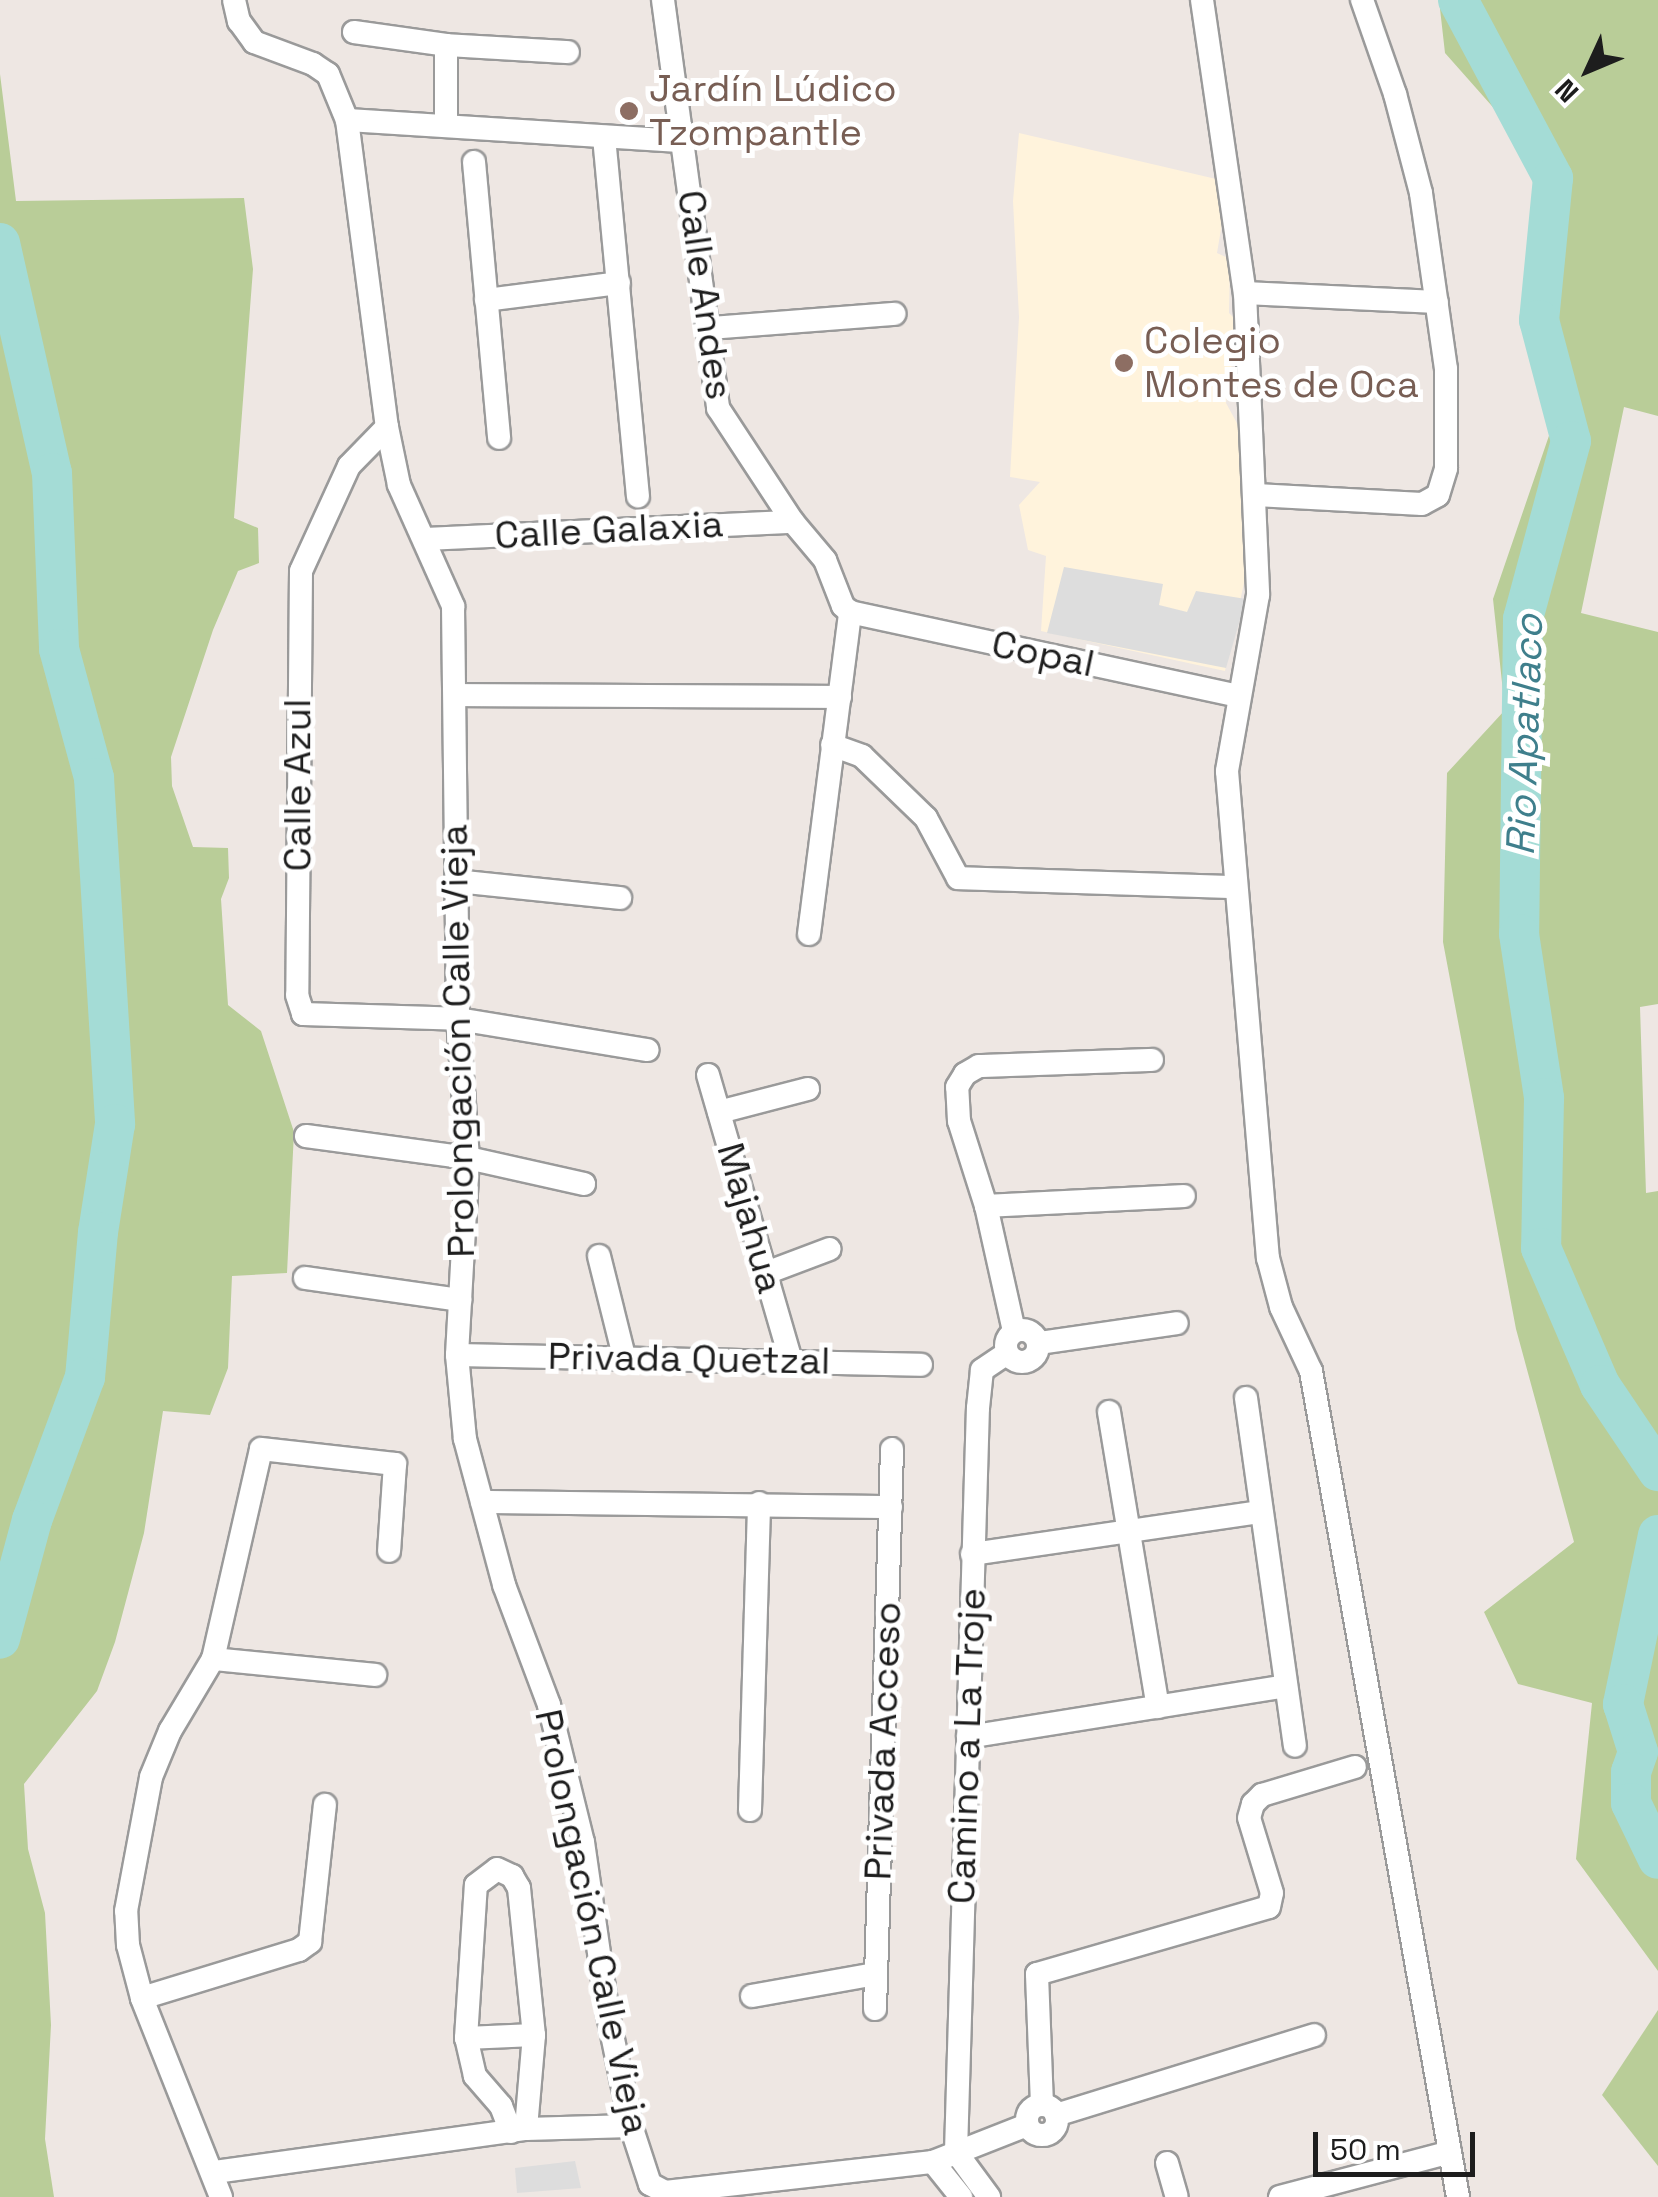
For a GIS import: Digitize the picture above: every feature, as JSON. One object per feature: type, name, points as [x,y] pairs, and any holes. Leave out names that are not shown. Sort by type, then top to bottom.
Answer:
[{"type":"street","name":"Prolongación Calle Vieja","points":[[234,0],[239,21],[254,42],[313,64],[328,74],[347,120],[387,427],[399,486],[426,539],[452,606],[458,1019],[468,1158],[458,1355],[464,1439],[504,1585],[549,1705],[584,1842],[608,2015],[631,2126],[655,2189],[665,2192],[933,2162]]},
{"type":"street","name":"Calle Andes","points":[[663,0],[718,408],[792,522],[825,560],[842,606],[850,612]]},
{"type":"street","points":[[1202,0],[1246,293],[1258,595],[1237,696],[1227,771],[1268,1258],[1281,1307],[1311,1371],[1458,2197]]},
{"type":"street","points":[[1256,495],[1422,504],[1438,495],[1446,468],[1446,389],[1421,193],[1395,94],[1362,0]]},
{"type":"street","points":[[354,32],[446,45],[568,52]]},
{"type":"street","points":[[446,45],[446,124]]},
{"type":"street","points":[[347,120],[684,140]]},
{"type":"street","points":[[604,137],[638,496]]},
{"type":"street","points":[[474,162],[500,438]]},
{"type":"street","points":[[486,300],[619,283]]},
{"type":"street","points":[[1246,293],[1437,302]]},
{"type":"street","points":[[710,328],[894,314]]},
{"type":"street","name":"Calle Azul","points":[[387,427],[349,466],[301,571],[298,995],[303,1014],[317,1018],[458,1019]]},
{"type":"street","name":"Calle Galaxia","points":[[426,539],[792,522]]},
{"type":"street","points":[[809,934],[850,612]]},
{"type":"street","name":"Copal","points":[[850,612],[1237,696]]},
{"type":"street","points":[[455,695],[840,697]]},
{"type":"street","points":[[832,745],[862,756],[926,818],[958,878],[1234,888]]},
{"type":"street","points":[[456,880],[620,898]]},
{"type":"street","points":[[458,1019],[647,1050]]},
{"type":"street","points":[[1011,1342],[986,1206],[956,1105],[958,1087],[966,1074],[979,1066],[1152,1060]]},
{"type":"street","name":"Majahua","points":[[708,1075],[791,1360]]},
{"type":"street","points":[[718,1112],[808,1089]]},
{"type":"street","points":[[306,1136],[468,1158],[584,1184]]},
{"type":"street","points":[[986,1206],[1184,1196]]},
{"type":"street","points":[[766,1273],[830,1249]]},
{"type":"street","points":[[599,1256],[624,1356]]},
{"type":"street","points":[[305,1278],[460,1300]]},
{"type":"street","points":[[1011,1342],[1024,1329],[1039,1343],[1177,1323]]},
{"type":"street","name":"Camino a La Troje","points":[[956,2152],[972,1554],[982,1370],[1011,1342]]},
{"type":"street","name":"Privada Quetzal","points":[[458,1355],[921,1365]]},
{"type":"street","points":[[1246,1398],[1295,1746]]},
{"type":"street","points":[[1109,1412],[1158,1707]]},
{"type":"street","points":[[221,2197],[142,1998],[128,1945],[126,1911],[151,1777],[170,1732],[212,1659],[261,1449],[395,1464],[388,1551]]},
{"type":"street","name":"Privada Acceso","points":[[875,2009],[892,1449]]},
{"type":"street","points":[[482,1502],[891,1507]]},
{"type":"street","points":[[750,1810],[759,1503]]},
{"type":"street","points":[[972,1554],[1260,1512]]},
{"type":"street","points":[[212,1659],[375,1675]]},
{"type":"street","points":[[968,1737],[1286,1686]]},
{"type":"street","points":[[1049,2110],[1037,1974],[1269,1906],[1272,1893],[1249,1818],[1253,1804],[1262,1795],[1354,1767]]},
{"type":"street","points":[[142,1998],[299,1950],[310,1942],[325,1805]]},
{"type":"street","points":[[497,1869],[512,1876],[519,1888],[534,2035],[518,2130],[475,2076],[466,2038],[476,1885],[497,1869]]},
{"type":"street","points":[[752,1996],[875,1974]]},
{"type":"street","points":[[466,2038],[534,2035]]},
{"type":"street","points":[[962,2197],[933,2162],[1028,2125],[1027,2116],[1314,2035]]},
{"type":"street","points":[[214,2172],[518,2130],[631,2126]]},
{"type":"street","points":[[956,2152],[990,2197]]},
{"type":"street","points":[[1280,2197],[1328,2191],[1450,2152]]},
{"type":"street","points":[[1167,2163],[1176,2197]]},
{"type":"shaded area","name":"Colegio Montes de Oca","points":[[1019,133],[1229,182],[1217,253],[1230,259],[1229,313],[1238,322],[1226,403],[1245,438],[1247,569],[1225,671],[1041,631],[1046,556],[1028,550],[1019,505],[1040,482],[1010,477],[1019,317],[1013,201]]},
{"type":"shaded area","points":[[1064,567],[1163,584],[1159,605],[1187,612],[1196,591],[1246,599],[1226,668],[1047,633]]},
{"type":"shaded area","points":[[575,2161],[581,2188],[517,2193],[515,2168]]},
{"type":"green space","points":[[1439,0],[1658,0],[1658,416],[1624,407],[1581,613],[1658,632],[1658,1004],[1640,1007],[1646,1193],[1658,1191],[1658,1971],[1576,1859],[1592,1703],[1518,1684],[1484,1612],[1574,1542],[1516,1329],[1443,942],[1447,773],[1505,710],[1493,599],[1553,424],[1525,291],[1538,158],[1445,53]]},
{"type":"green space","points":[[0,74],[16,201],[244,198],[253,269],[234,518],[258,528],[259,563],[238,571],[213,630],[171,757],[172,786],[193,847],[228,848],[229,878],[221,899],[228,1005],[261,1031],[294,1132],[287,1273],[232,1276],[228,1368],[210,1415],[163,1411],[144,1533],[115,1642],[97,1691],[24,1784],[28,1849],[45,1913],[51,2025],[45,2139],[54,2197],[0,2197]]},
{"type":"green space","points":[[1658,2010],[1658,2166],[1602,2095]]},
{"type":"waterway","name":"Rio Apatlaco","points":[[1458,0],[1553,178],[1539,320],[1571,441],[1523,619],[1519,934],[1544,1098],[1541,1248],[1600,1385],[1658,1471]]},
{"type":"waterway","points":[[0,243],[52,473],[59,649],[94,778],[115,1124],[98,1232],[85,1377],[32,1520],[0,1639]]},
{"type":"waterway","name":"Rio Apatlaco","points":[[1658,1535],[1623,1704],[1638,1752],[1631,1772],[1631,1803],[1658,1859]]},
{"type":"place","name":"Jardín Lúdico Tzompantle","points":[[629,111]]},
{"type":"place","name":"Colegio Montes de Oca","points":[[1124,363]]}]
